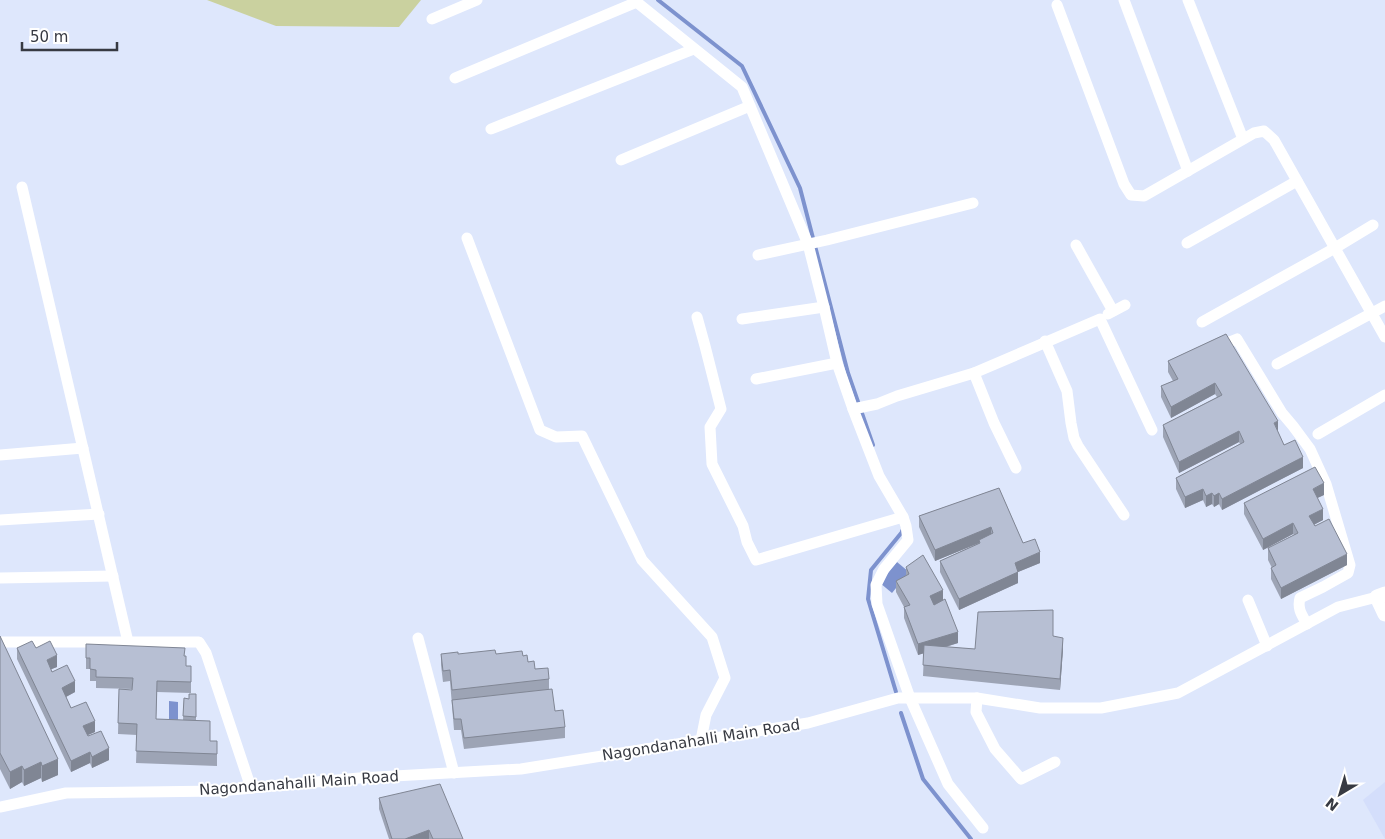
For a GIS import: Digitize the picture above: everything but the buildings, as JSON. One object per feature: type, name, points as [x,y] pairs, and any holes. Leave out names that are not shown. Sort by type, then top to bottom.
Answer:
[{"type":"street","points":[[432,18],[477,0]]},
{"type":"street","points":[[1124,0],[1188,171]]},
{"type":"street","points":[[1188,0],[1243,140]]},
{"type":"street","points":[[455,78],[635,1],[742,87],[808,244],[837,363],[853,409],[879,476],[903,517],[906,526],[908,540],[884,570],[876,585],[877,604],[910,698],[948,784],[983,828]]},
{"type":"street","points":[[1057,4],[1124,184],[1132,195],[1144,196],[1254,133],[1264,131],[1274,140],[1385,337]]},
{"type":"street","points":[[491,129],[694,48]]},
{"type":"street","points":[[621,160],[750,106]]},
{"type":"street","points":[[1187,243],[1297,181]]},
{"type":"street","points":[[22,187],[128,642]]},
{"type":"street","points":[[758,254],[808,244],[973,203]]},
{"type":"street","points":[[1202,322],[1373,225]]},
{"type":"street","points":[[467,238],[540,430],[556,437],[582,436],[642,560],[712,637],[725,678],[706,715],[701,740]]},
{"type":"street","points":[[1076,245],[1113,311]]},
{"type":"street","points":[[853,409],[877,404],[897,396],[974,373],[1100,318],[1125,304]]},
{"type":"street","points":[[1277,364],[1385,306]]},
{"type":"street","points":[[742,319],[824,308]]},
{"type":"street","points":[[697,317],[720,409],[710,427],[712,464],[743,526],[747,542],[756,560],[903,517]]},
{"type":"street","points":[[1100,318],[1152,430]]},
{"type":"street","points":[[1217,347],[1237,339],[1282,412],[1310,449],[1326,484],[1350,564],[1348,572],[1342,577],[1300,598],[1299,610],[1307,624]]},
{"type":"street","points":[[1045,341],[1067,391],[1074,438],[1124,515]]},
{"type":"street","points":[[756,379],[837,363]]},
{"type":"street","points":[[974,373],[994,423],[1016,468]]},
{"type":"street","points":[[1318,434],[1385,395]]},
{"type":"street","points":[[0,455],[83,448]]},
{"type":"street","points":[[0,520],[98,514]]},
{"type":"street","points":[[0,578],[113,576]]},
{"type":"street","points":[[1381,595],[1385,614]]},
{"type":"street","name":"Nagondanahalli Main Road","points":[[0,807],[66,793],[220,791],[359,778],[522,769],[808,723],[898,698],[977,698],[1040,708],[1101,708],[1178,693],[1338,608],[1381,595]]},
{"type":"street","points":[[1248,600],[1267,646]]},
{"type":"street","points":[[418,638],[454,773]]},
{"type":"street","points":[[0,642],[199,642],[206,653],[250,788]]},
{"type":"street","points":[[977,698],[976,712],[995,749],[1021,779],[1055,762]]},
{"type":"shaded area","points":[[1385,782],[1385,839],[1363,800]]},
{"type":"green space","points":[[207,0],[421,0],[399,27],[276,26]]},
{"type":"water","points":[[897,562],[909,572],[892,593],[880,583]]},
{"type":"water","points":[[169,701],[178,702],[178,721],[169,721]]},
{"type":"waterway","points":[[658,0],[742,66],[800,188],[848,373],[873,445]]},
{"type":"waterway","points":[[896,692],[868,599],[871,570],[902,531]]},
{"type":"waterway","points":[[901,713],[923,779],[971,839]]}]
